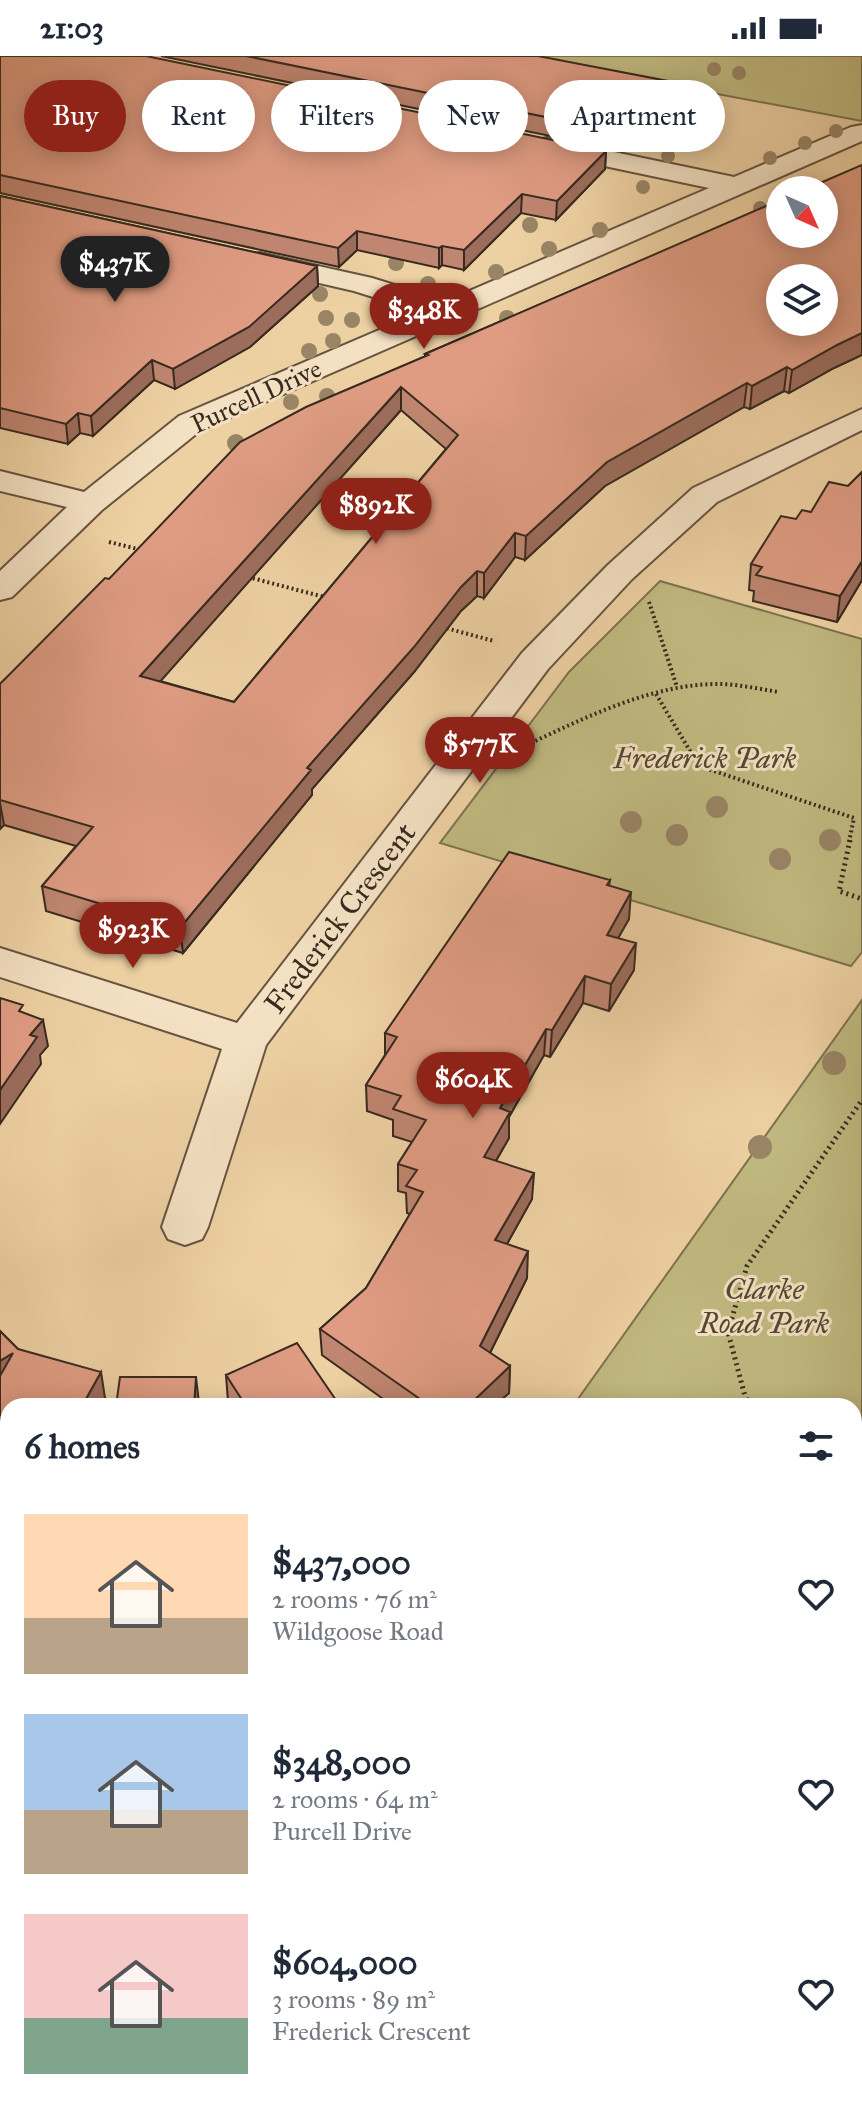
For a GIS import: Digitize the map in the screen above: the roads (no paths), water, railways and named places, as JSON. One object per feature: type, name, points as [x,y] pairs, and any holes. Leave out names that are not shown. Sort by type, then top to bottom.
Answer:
[{"type":"street","name":"Purcell Drive","points":[[0,590],[90,503],[190,423],[860,132]]},
{"type":"street","points":[[528,142],[740,186]]},
{"type":"street","points":[[226,254],[362,284],[448,311]]},
{"type":"street","name":"Frederick Crescent","points":[[185,1227],[246,1041],[542,653],[620,572],[705,495],[862,418]]},
{"type":"street","points":[[0,481],[90,503]]},
{"type":"street","points":[[0,962],[246,1041]]},
{"type":"park label","name":"Frederick Park","points":[[705,758]]},
{"type":"park label","name":"Clarke Road Park","points":[[764,1306]]}]
